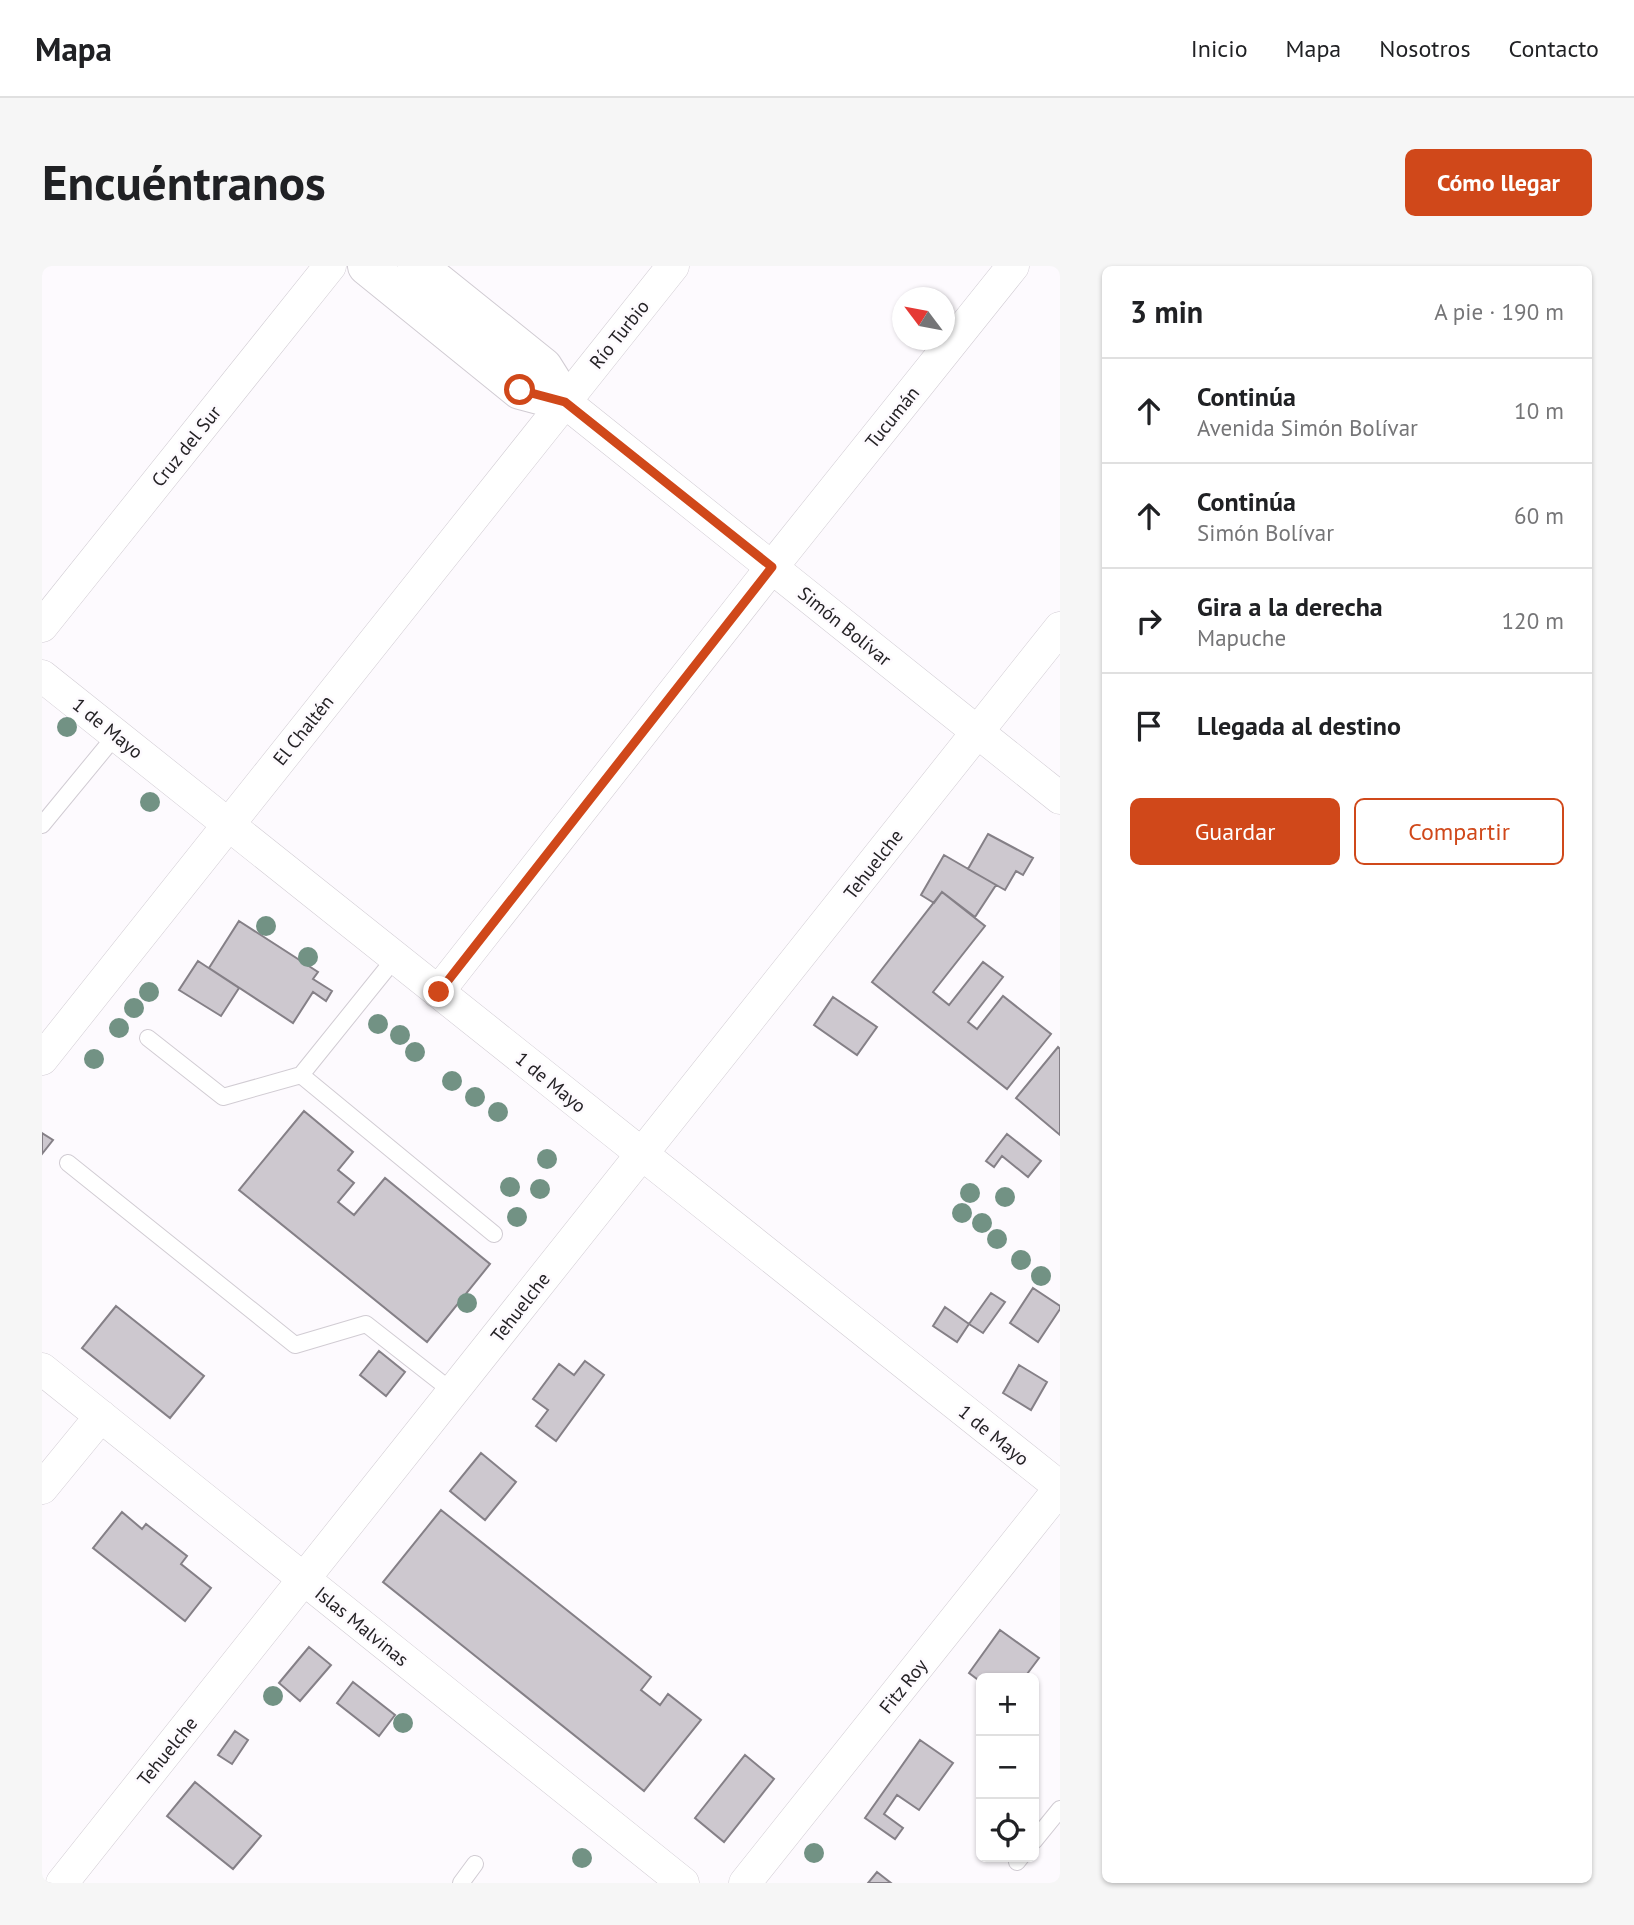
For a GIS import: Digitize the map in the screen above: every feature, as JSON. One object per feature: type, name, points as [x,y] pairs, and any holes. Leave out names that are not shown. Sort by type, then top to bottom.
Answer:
[{"type":"street","name":"Cruz del Sur","points":[[42,626],[330,266]]},
{"type":"street","points":[[367,266],[520,390],[565,402]]},
{"type":"street","points":[[417,266],[543,368],[565,402]]},
{"type":"street","name":"Río Turbio","points":[[565,402],[673,266]]},
{"type":"street","name":"Tucumán","points":[[439,992],[772,567],[1013,266]]},
{"type":"street","name":"Simón Bolívar","points":[[565,402],[1060,797]]},
{"type":"street","name":"El Chaltén","points":[[42,1059],[565,402]]},
{"type":"street","name":"Tehuelche","points":[[62,1883],[1060,628]]},
{"type":"street","name":"1 de Mayo","points":[[42,676],[1060,1488]]},
{"type":"street","name":"Islas Malvinas","points":[[42,1369],[683,1883]]},
{"type":"street","points":[[42,1488],[101,1416]]},
{"type":"street","name":"Fitz Roy","points":[[745,1883],[1060,1488]]},
{"type":"lane","points":[[42,825],[116,735]]},
{"type":"lane","points":[[148,1038],[223,1097],[301,1075],[396,957]]},
{"type":"lane","points":[[301,1075],[494,1234]]},
{"type":"lane","points":[[68,1163],[295,1345],[366,1324],[453,1392]]},
{"type":"lane","points":[[1039,1835],[1060,1809]]},
{"type":"lane","points":[[461,1883],[475,1864]]},
{"type":"building","points":[[988,834],[1033,858],[1023,875],[1016,871],[1005,890],[968,869]]},
{"type":"building","points":[[944,855],[996,885],[975,917],[942,892],[934,903],[921,895]]},
{"type":"building","points":[[942,892],[985,926],[933,992],[949,1005],[983,962],[1003,977],[968,1022],[977,1029],[1003,996],[1051,1034],[1007,1089],[872,982]]},
{"type":"building","points":[[239,921],[318,972],[313,979],[332,991],[326,1001],[313,992],[293,1023],[209,968]]},
{"type":"building","points":[[198,961],[239,988],[221,1016],[179,990]]},
{"type":"building","points":[[833,997],[877,1027],[857,1055],[814,1025]]},
{"type":"building","points":[[1058,1047],[1060,1049],[1060,1135],[1016,1098]]},
{"type":"building","points":[[304,1111],[353,1152],[338,1170],[354,1183],[338,1202],[354,1215],[385,1178],[490,1264],[427,1342],[239,1190]]},
{"type":"building","points":[[42,1133],[53,1140],[42,1154]]},
{"type":"building","points":[[1007,1134],[1041,1161],[1028,1177],[1002,1156],[994,1167],[986,1161]]},
{"type":"building","points":[[1033,1288],[1060,1306],[1038,1342],[1010,1323]]},
{"type":"building","points":[[991,1293],[1005,1302],[983,1333],[969,1324]]},
{"type":"building","points":[[116,1306],[204,1376],[170,1418],[82,1348]]},
{"type":"building","points":[[945,1307],[969,1324],[957,1342],[933,1326]]},
{"type":"building","points":[[379,1351],[405,1372],[386,1396],[360,1375]]},
{"type":"building","points":[[585,1361],[604,1375],[556,1441],[536,1426],[548,1410],[533,1399],[559,1364],[574,1375]]},
{"type":"building","points":[[1019,1365],[1047,1382],[1031,1410],[1003,1393]]},
{"type":"building","points":[[481,1453],[516,1482],[485,1520],[450,1491]]},
{"type":"building","points":[[441,1510],[651,1677],[641,1690],[660,1705],[668,1694],[701,1720],[644,1791],[383,1582]]},
{"type":"building","points":[[122,1512],[142,1529],[146,1524],[187,1556],[181,1564],[211,1588],[185,1621],[93,1548]]},
{"type":"building","points":[[1000,1630],[1039,1658],[1028,1673],[976,1673],[976,1678],[969,1673]]},
{"type":"building","points":[[309,1647],[331,1665],[300,1701],[279,1683]]},
{"type":"building","points":[[353,1682],[395,1715],[379,1736],[337,1703]]},
{"type":"building","points":[[235,1731],[248,1740],[232,1764],[218,1755]]},
{"type":"building","points":[[920,1740],[953,1763],[919,1810],[897,1795],[884,1814],[903,1828],[895,1839],[865,1818]]},
{"type":"building","points":[[745,1755],[774,1779],[724,1842],[695,1818]]},
{"type":"building","points":[[195,1782],[261,1836],[233,1869],[167,1816]]},
{"type":"building","points":[[877,1872],[891,1883],[868,1883]]},
{"type":"route","points":[[439,992],[772,567],[565,402],[520,390]]}]
